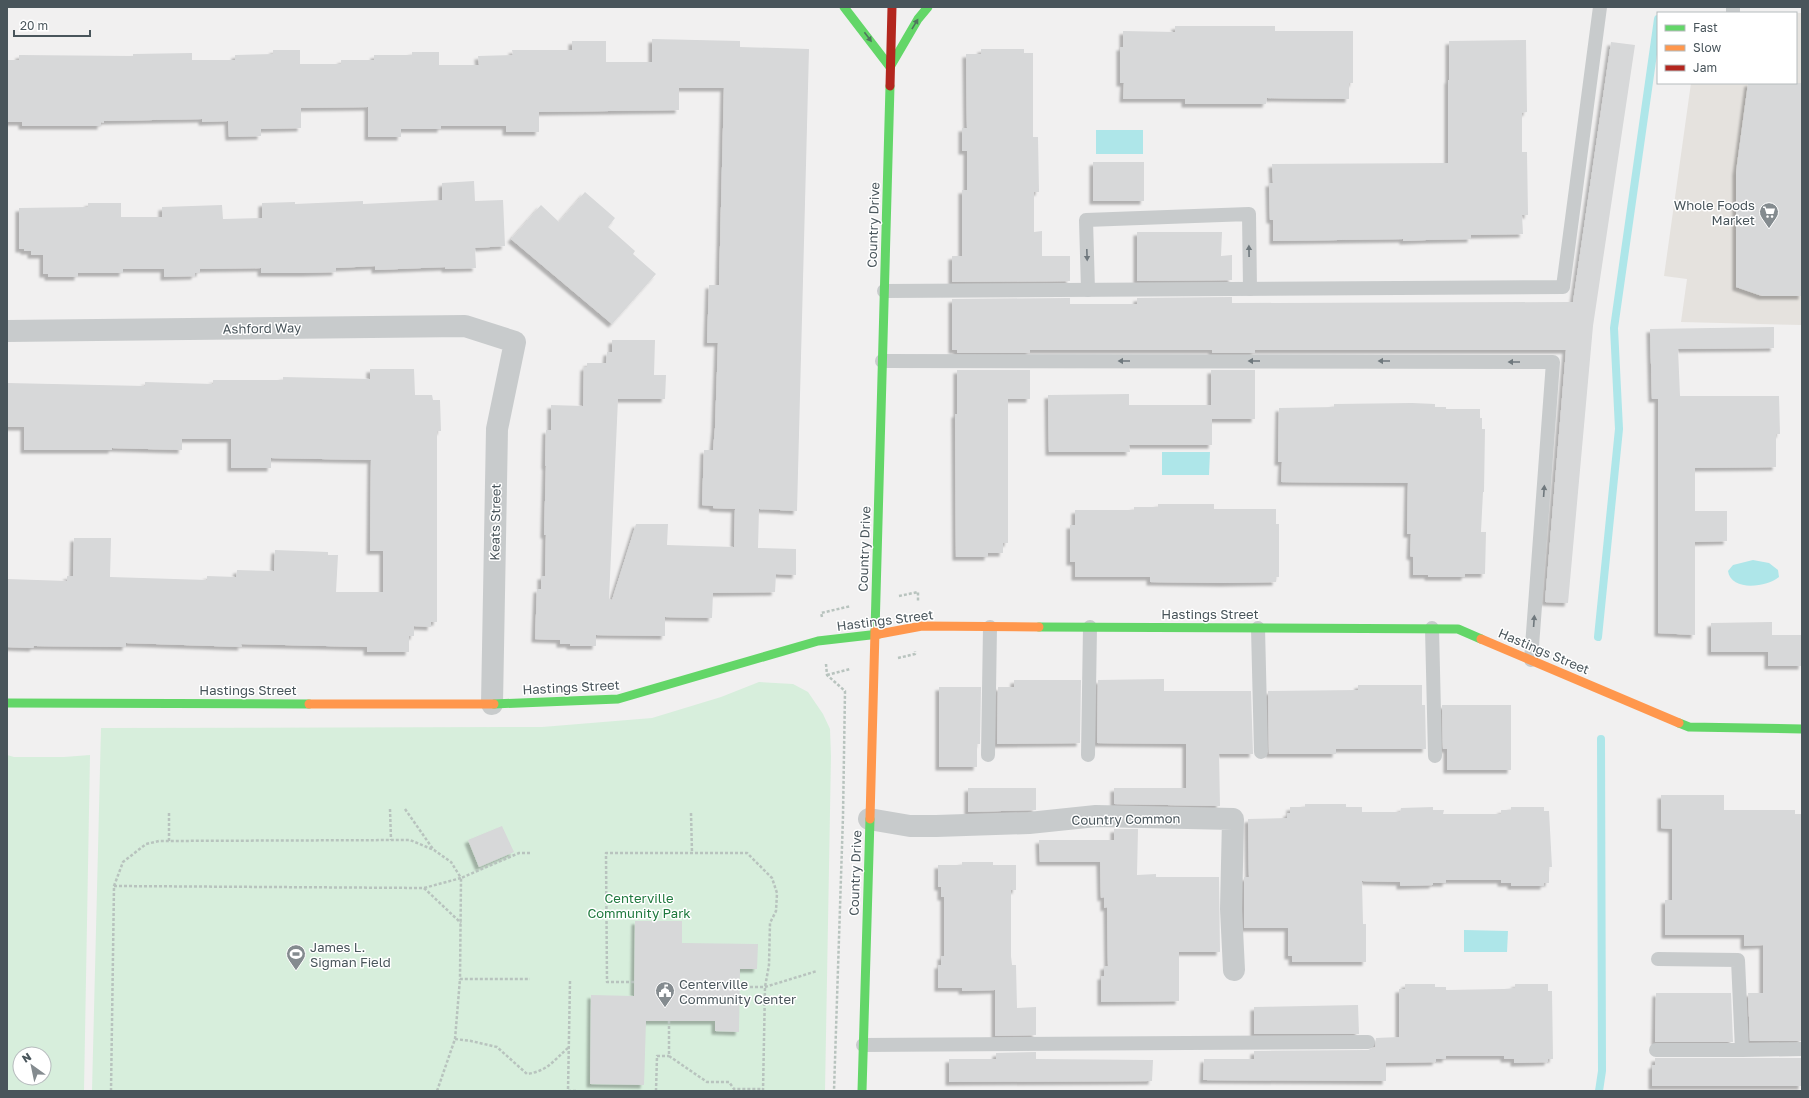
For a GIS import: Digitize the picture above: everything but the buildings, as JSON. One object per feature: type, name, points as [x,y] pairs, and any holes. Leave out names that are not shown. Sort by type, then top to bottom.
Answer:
[{"type":"street","points":[[844,7],[890,67],[918,19],[928,7]]},
{"type":"street","name":"Country Drive","points":[[862,1091],[892,7]]},
{"type":"street","name":"Ashford Way","points":[[7,331],[465,326],[515,342]]},
{"type":"street","name":"Keats Street","points":[[492,704],[497,429],[515,342]]},
{"type":"street","name":"Hastings Street","points":[[7,703],[492,704],[618,699],[818,641],[874,635],[922,626],[1432,628],[1458,629],[1689,727],[1802,729]]},
{"type":"street","name":"Country Common","points":[[869,819],[910,826],[1029,823],[1096,816],[1233,819],[1231,909],[1234,970]]},
{"type":"lane","points":[[884,291],[1563,287],[1600,7]]},
{"type":"lane","points":[[1088,290],[1086,220],[1249,214],[1250,289]]},
{"type":"lane","points":[[882,361],[1553,362],[1531,660]]},
{"type":"lane","points":[[988,755],[990,627]]},
{"type":"lane","points":[[1088,755],[1090,627]]},
{"type":"lane","points":[[1258,628],[1261,752]]},
{"type":"lane","points":[[1432,628],[1435,756]]},
{"type":"lane","points":[[1658,958],[1738,960],[1742,1050]]},
{"type":"lane","points":[[863,1045],[1368,1042]]},
{"type":"lane","points":[[1656,1050],[1802,1049]]},
{"type":"path","points":[[827,675],[845,691],[843,816],[834,1091]]},
{"type":"path","points":[[390,809],[391,840]]},
{"type":"path","points":[[405,809],[434,850]]},
{"type":"path","points":[[169,811],[169,841]]},
{"type":"path","points":[[692,813],[692,853]]},
{"type":"path","points":[[111,1091],[114,886],[123,862],[146,844],[159,841],[391,840],[410,840],[434,850],[451,862],[462,878],[460,979],[455,1039],[437,1091]]},
{"type":"path","points":[[634,982],[607,982],[606,853],[747,852],[772,878],[777,893],[776,911],[770,923],[769,965],[765,987],[763,1090],[734,1089],[729,1082],[707,1082],[669,1056],[657,1056],[656,1091]]},
{"type":"path","points":[[114,886],[424,888],[462,878],[519,853],[530,853]]},
{"type":"path","points":[[424,888],[461,923]]},
{"type":"path","points":[[740,986],[765,987],[817,971]]},
{"type":"path","points":[[460,979],[530,979]]},
{"type":"path","points":[[570,981],[568,1091],[578,1091]]},
{"type":"path","points":[[669,1021],[669,1056]]},
{"type":"path","points":[[455,1039],[497,1047],[527,1074],[549,1067],[569,1047]]},
{"type":"shaded area","points":[[1797,13],[1802,13],[1802,325],[1681,322],[1687,279],[1664,276],[1691,84],[1797,84]]},
{"type":"green space","name":"Centerville Community Park","points":[[759,682],[793,684],[808,692],[823,714],[830,729],[831,756],[825,1091],[92,1091],[101,728],[542,727],[652,718],[721,697]]},
{"type":"green space","points":[[7,755],[14,757],[64,757],[90,755],[84,1091],[7,1091]]},
{"type":"water","points":[[1096,130],[1143,130],[1143,154],[1096,154]]},
{"type":"water","points":[[1162,452],[1210,452],[1209,475],[1162,475]]},
{"type":"water","points":[[1753,560],[1769,563],[1778,570],[1779,577],[1766,583],[1750,586],[1742,585],[1731,578],[1728,571],[1733,565]]},
{"type":"water","points":[[1464,930],[1508,931],[1507,952],[1464,952]]},
{"type":"waterway","points":[[1598,637],[1619,429],[1614,328],[1657,26]]},
{"type":"waterway","points":[[1599,1091],[1602,1071],[1601,739]]},
{"type":"traffic: fast","points":[[844,7],[890,67],[918,19],[928,7]]},
{"type":"traffic: fast","points":[[875,631],[890,86]]},
{"type":"traffic: fast","points":[[1039,627],[1458,629],[1481,639]]},
{"type":"traffic: fast","points":[[494,704],[618,699],[818,641],[879,634]]},
{"type":"traffic: fast","points":[[7,703],[309,704]]},
{"type":"traffic: fast","points":[[1679,723],[1689,727],[1802,729]]},
{"type":"traffic: fast","points":[[862,1091],[870,819]]},
{"type":"traffic: slow","points":[[879,634],[922,626],[1039,627]]},
{"type":"traffic: slow","points":[[870,819],[875,631]]},
{"type":"traffic: slow","points":[[1481,639],[1679,723]]},
{"type":"traffic: slow","points":[[309,704],[494,704]]},
{"type":"traffic: jam","points":[[890,86],[892,7]]},
{"type":"place","name":"Whole Foods Market","points":[[1769,229]]},
{"type":"place","name":"James L. Sigman Field","points":[[296,971]]},
{"type":"place","name":"Centerville Community Center","points":[[665,1008]]}]
